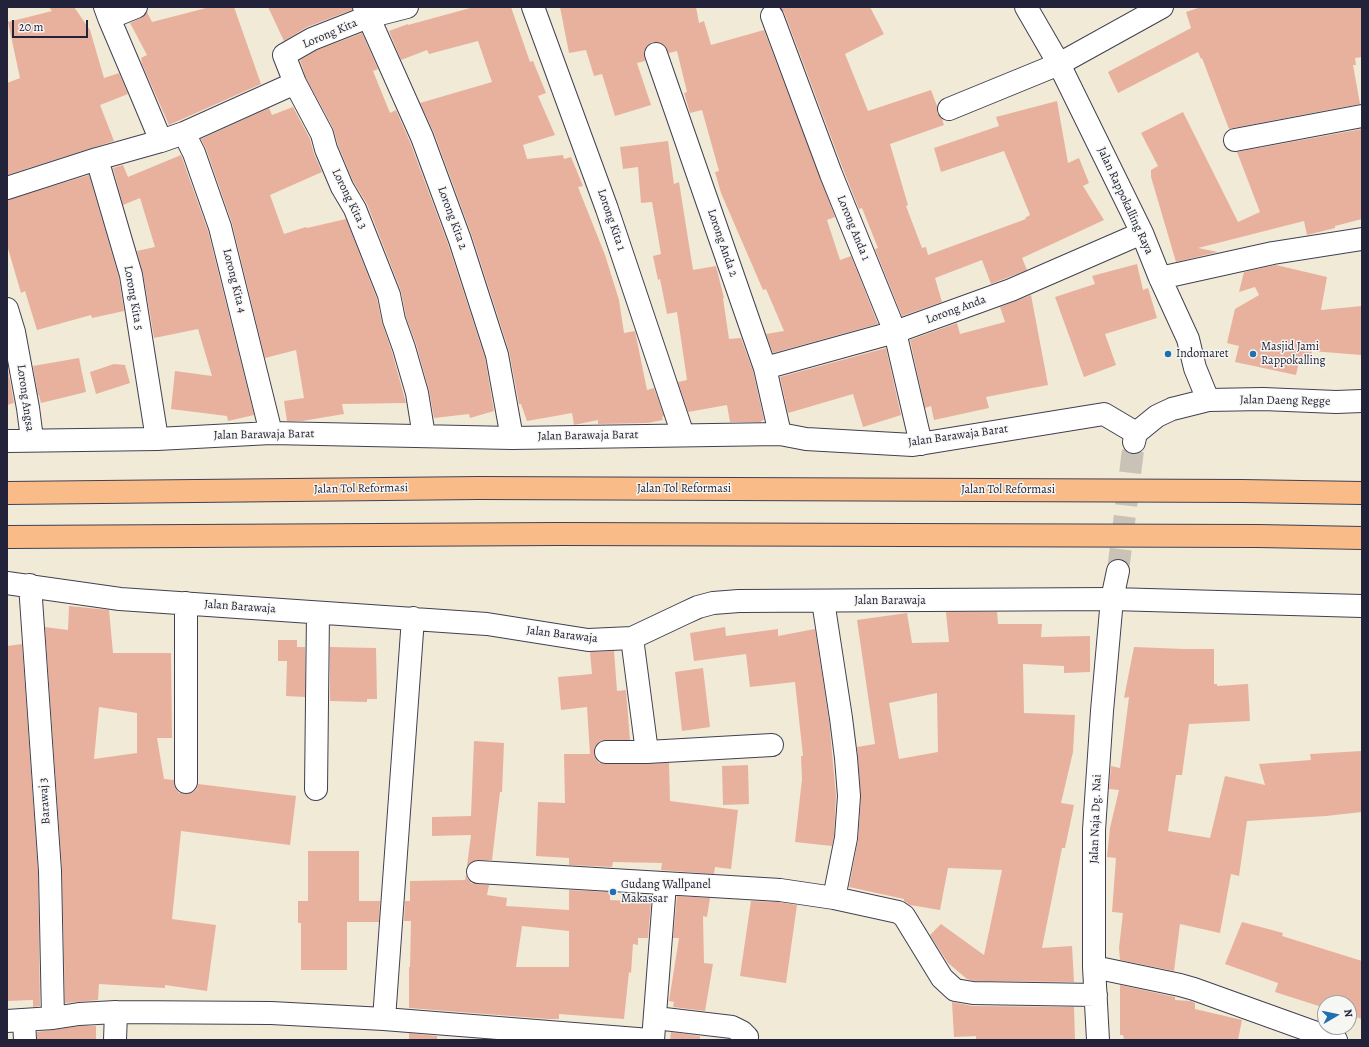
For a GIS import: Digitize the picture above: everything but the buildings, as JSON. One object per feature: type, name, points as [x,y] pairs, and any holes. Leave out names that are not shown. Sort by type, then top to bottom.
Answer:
[{"type":"highway","name":"Jalan Tol Reformasi","points":[[7,493],[479,488],[1242,490],[1362,493]]},
{"type":"highway","points":[[7,537],[583,534],[1250,536],[1362,538]]},
{"type":"street","points":[[136,7],[107,12],[160,142]]},
{"type":"street","name":"Lorong Kita","points":[[295,83],[284,56],[312,39],[366,12],[407,7]]},
{"type":"street","name":"Lorong Kita 1","points":[[533,7],[607,209],[683,435]]},
{"type":"street","name":"Jalan Rappokalling Raya","points":[[1026,7],[1059,64],[1142,233],[1160,278],[1188,339],[1195,368],[1208,400]]},
{"type":"street","points":[[949,109],[1059,64],[1162,7]]},
{"type":"street","name":"Lorong Kita 2","points":[[366,12],[422,137],[460,240],[497,355],[512,438]]},
{"type":"street","name":"Lorong Anda 1","points":[[772,16],[831,174],[894,332],[921,444]]},
{"type":"street","name":"Lorong Anda 2","points":[[656,54],[765,368],[780,434]]},
{"type":"street","points":[[7,188],[97,159],[160,142],[184,133],[295,83]]},
{"type":"street","name":"Lorong Kita 3","points":[[295,83],[322,134],[326,149],[342,187],[355,209],[389,295],[394,320],[417,393],[424,436]]},
{"type":"street","points":[[1235,140],[1362,116]]},
{"type":"street","name":"Lorong Kita 4","points":[[184,133],[194,153],[220,228],[271,433]]},
{"type":"street","name":"Lorong Kita 5","points":[[97,159],[131,274],[157,439]]},
{"type":"street","name":"Lorong Anda","points":[[765,368],[894,332],[1011,290],[1142,233]]},
{"type":"street","points":[[1160,278],[1273,253],[1362,239]]},
{"type":"street","name":"Lorong Angsa","points":[[7,309],[28,408],[31,440]]},
{"type":"street","name":"Jalan Daeng Regge","points":[[1135,438],[1157,416],[1172,409],[1208,400],[1263,398],[1336,402],[1362,401]]},
{"type":"street","name":"Jalan Barawaja Barat","points":[[7,441],[157,439],[271,433],[512,438],[780,434],[806,440],[913,445],[1104,414],[1135,438]]},
{"type":"street","name":"Jalan Naja Dg. Nai","points":[[1098,1040],[1094,967],[1094,830],[1102,711],[1112,599],[1118,571]]},
{"type":"street","name":"Jalan Barawaja","points":[[7,583],[30,585],[120,599],[487,624],[588,640],[632,638],[698,608],[713,603],[739,601],[1112,599],[1362,606]]},
{"type":"street","name":"Barawaj 3","points":[[30,585],[50,871],[53,1018]]},
{"type":"street","points":[[823,601],[842,724],[849,796],[846,838],[834,898]]},
{"type":"street","points":[[186,603],[186,782]]},
{"type":"street","points":[[316,788],[318,612]]},
{"type":"street","points":[[384,1019],[413,618]]},
{"type":"street","points":[[632,638],[647,752]]},
{"type":"street","points":[[606,752],[647,752],[772,745]]},
{"type":"street","points":[[478,872],[780,890],[834,898],[898,912],[904,916],[942,978],[955,990],[973,993],[1096,995]]},
{"type":"street","points":[[653,1040],[656,1018],[665,884]]},
{"type":"street","points":[[1094,967],[1187,987],[1320,1036],[1336,1040]]},
{"type":"street","points":[[115,1040],[116,1012]]},
{"type":"street","points":[[19,1027],[53,1018],[78,1014],[116,1012],[271,1014],[384,1019],[650,1040]]},
{"type":"street","points":[[656,1018],[732,1027],[742,1032],[747,1037],[746,1040]]},
{"type":"tunnel","points":[[1118,571],[1134,442]]},
{"type":"place","name":"Indomaret","points":[[1168,354]]},
{"type":"place","name":"Masjid Jami Rappokalling","points":[[1253,354]]},
{"type":"place","name":"Gudang Wallpanel Makassar","points":[[613,892]]}]
